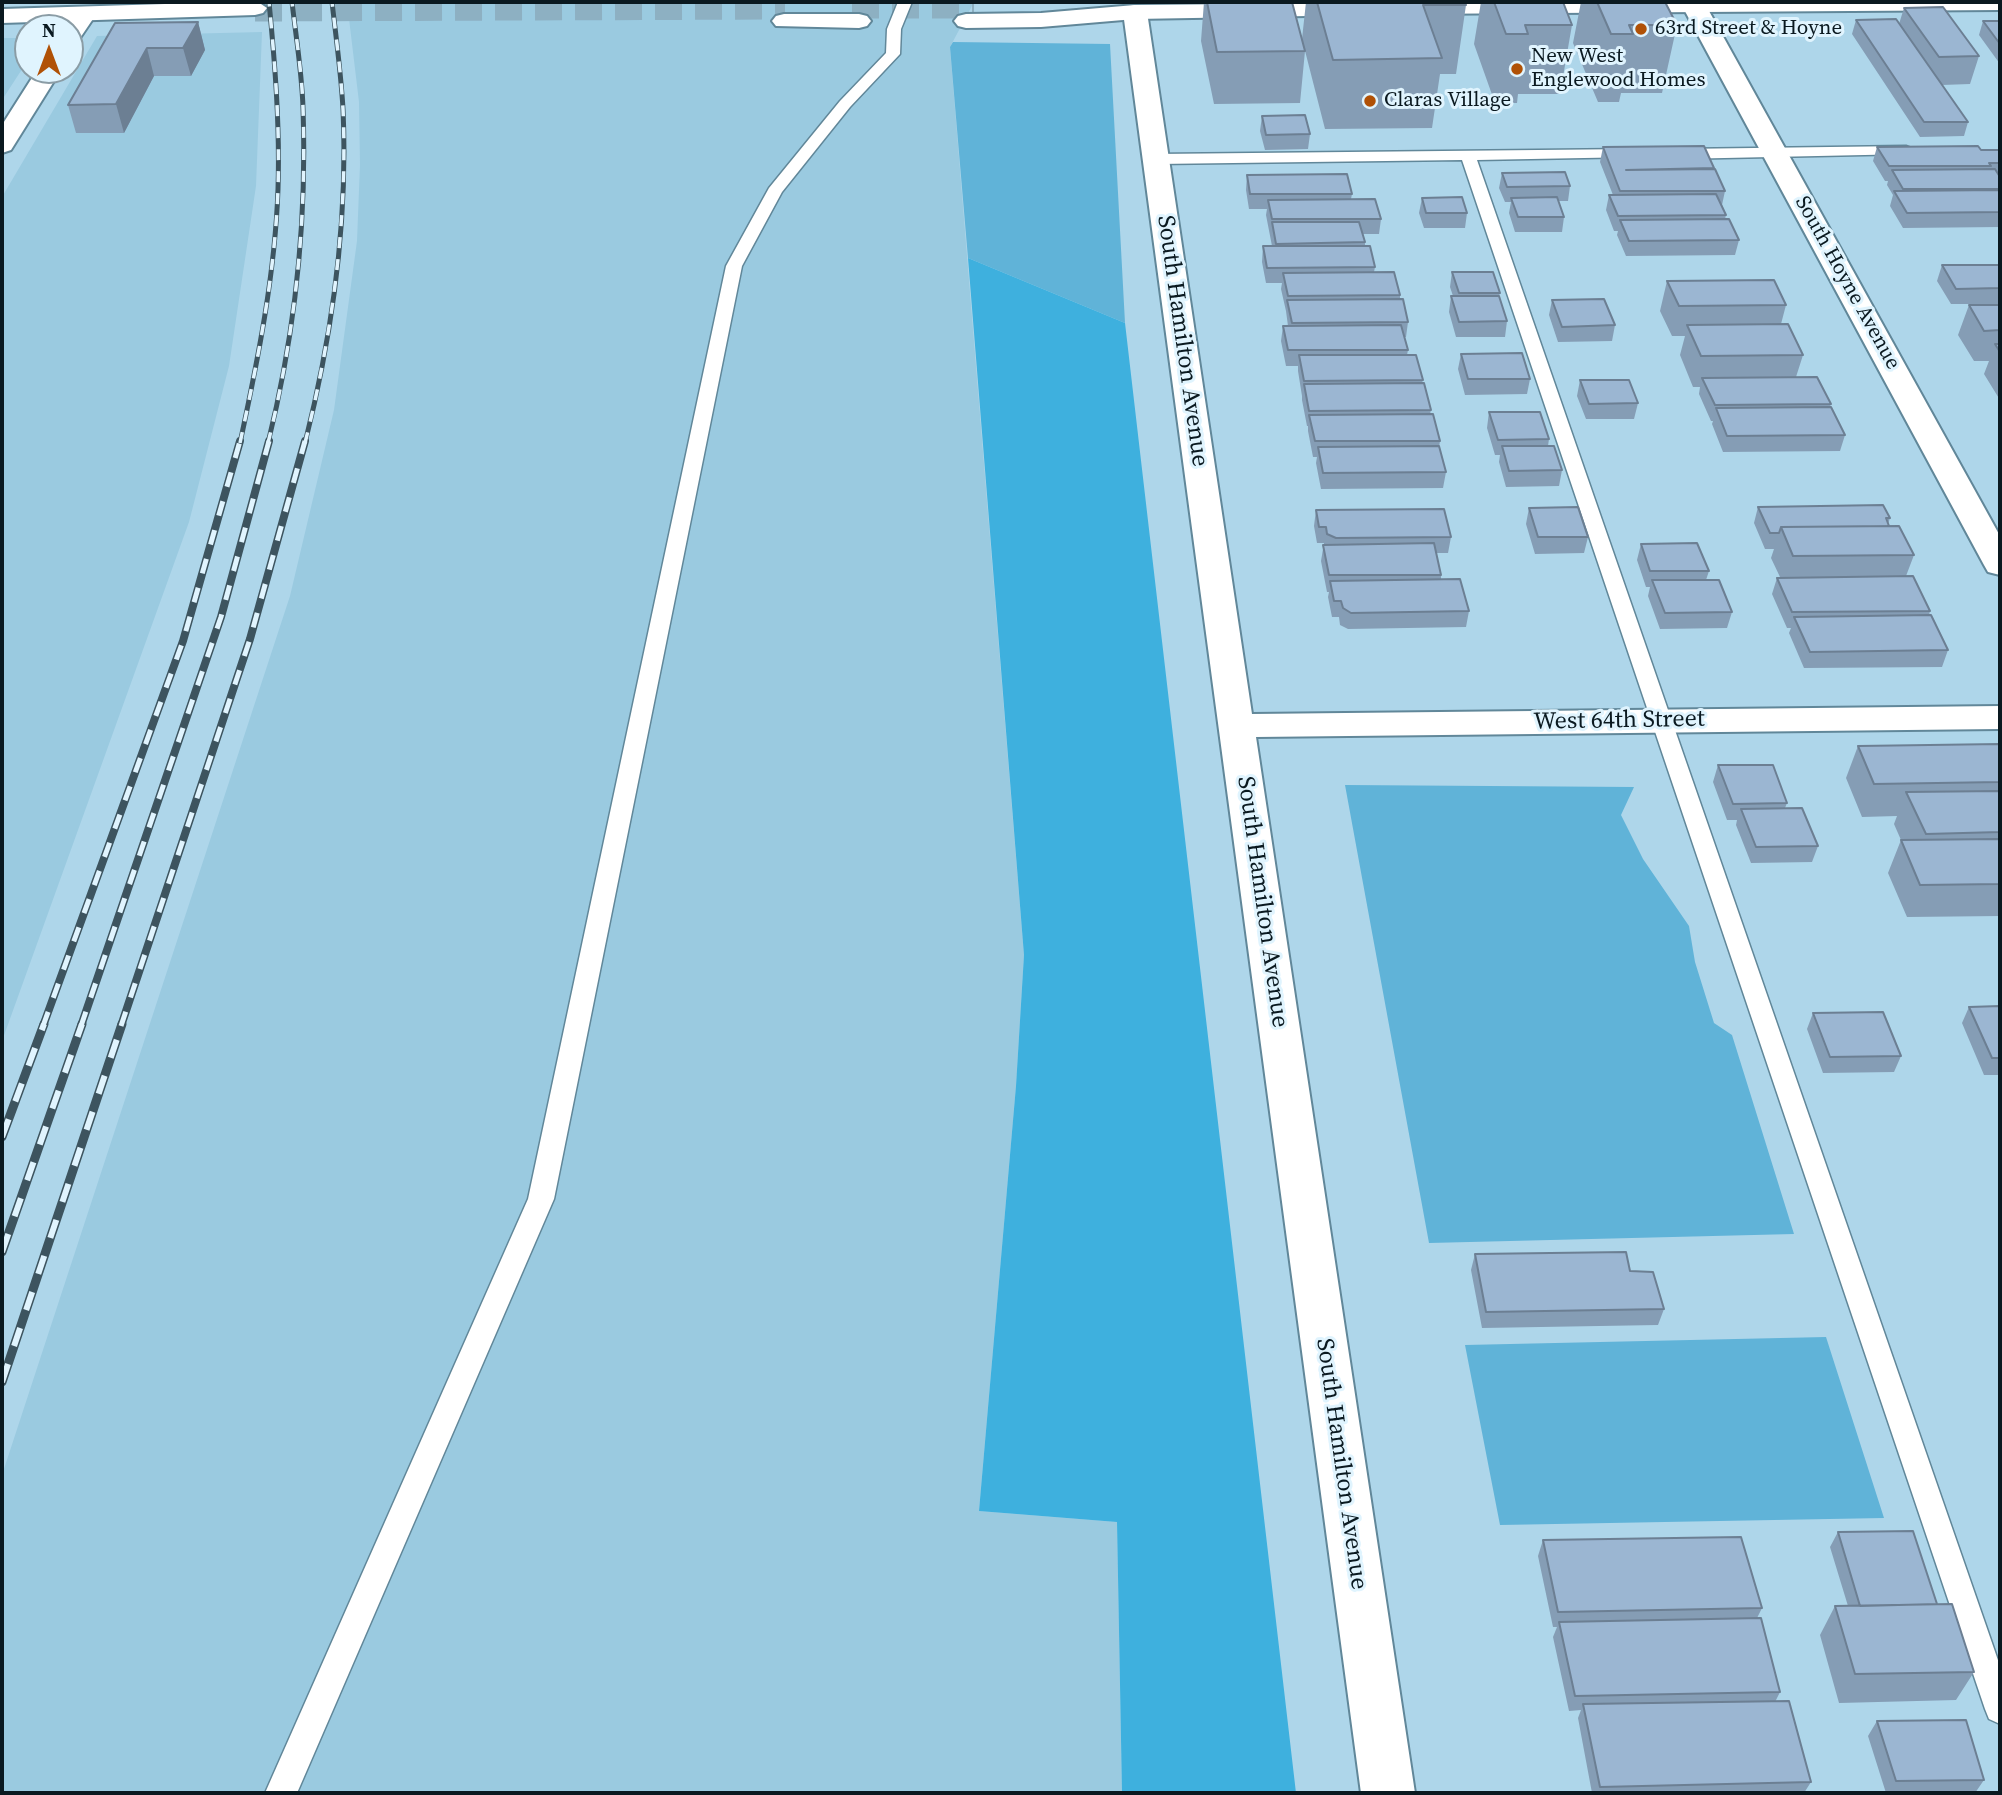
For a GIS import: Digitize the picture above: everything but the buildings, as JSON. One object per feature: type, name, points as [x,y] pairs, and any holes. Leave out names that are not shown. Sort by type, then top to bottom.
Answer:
[{"type":"street","points":[[970,13],[1041,20],[1139,7],[1386,10],[1694,4],[2000,4]]},
{"type":"street","name":"South Hoyne Avenue","points":[[1694,4],[1706,32],[1776,152],[2000,565]]},
{"type":"street","name":"South Hamilton Avenue","points":[[1139,7],[1157,159],[1388,1793]]},
{"type":"street","points":[[784,13],[856,13]]},
{"type":"street","points":[[84,26],[197,23],[256,15]]},
{"type":"street","points":[[2,145],[40,84]]},
{"type":"street","name":"West 64th Street","points":[[1237,726],[2000,717]]},
{"type":"lane","points":[[281,1793],[541,1199],[734,266],[775,191],[845,104],[893,54],[894,29],[905,2]]},
{"type":"lane","points":[[1157,159],[1919,151]]},
{"type":"lane","points":[[1468,156],[1659,721],[2000,1709]]},
{"type":"shaded area","points":[[347,2],[974,2],[950,47],[1024,955],[1016,1086],[979,1511],[1117,1522],[1122,1793],[2,1793],[2,1475],[290,596],[334,410],[357,241],[360,165],[359,102]]},
{"type":"shaded area","points":[[262,32],[256,186],[229,366],[189,522],[2,1041],[2,197],[69,84],[84,84],[84,58],[97,36]]},
{"type":"shaded area","points":[[2,38],[14,38],[14,82],[2,100]]},
{"type":"shaded area","points":[[953,42],[1110,44],[1125,323],[968,258],[950,47]]},
{"type":"shaded area","points":[[968,258],[1125,323],[1296,1793],[1122,1793],[1117,1522],[979,1511],[1016,1086],[1024,955]]},
{"type":"shaded area","points":[[1345,785],[1634,787],[1621,815],[1643,859],[1689,926],[1695,962],[1714,1023],[1732,1035],[1794,1234],[1429,1243]]},
{"type":"shaded area","points":[[1826,1337],[1884,1518],[1500,1525],[1465,1345]]},
{"type":"tunnel","points":[[852,5],[974,5]]},
{"type":"tunnel","points":[[255,8],[785,6]]},
{"type":"railway","points":[[240,443],[265,317],[276,221],[278,118],[269,2]]},
{"type":"railway","points":[[268,443],[292,319],[301,235],[303,108],[292,2]]},
{"type":"railway","points":[[305,443],[330,319],[343,193],[343,109],[332,2]]},
{"type":"railway","points":[[43,1026],[183,641],[240,441]]},
{"type":"railway","points":[[81,1026],[221,617],[269,441]]},
{"type":"railway","points":[[121,1026],[250,639],[305,441]]},
{"type":"railway","points":[[2,1137],[44,1024]]},
{"type":"railway","points":[[2,1252],[82,1024]]},
{"type":"railway","points":[[2,1382],[122,1024]]},
{"type":"place","name":"63rd Street & Hoyne","points":[[1641,29]]},
{"type":"place","name":"New West Englewood Homes","points":[[1517,69]]},
{"type":"place","name":"Claras Village","points":[[1370,101]]}]
